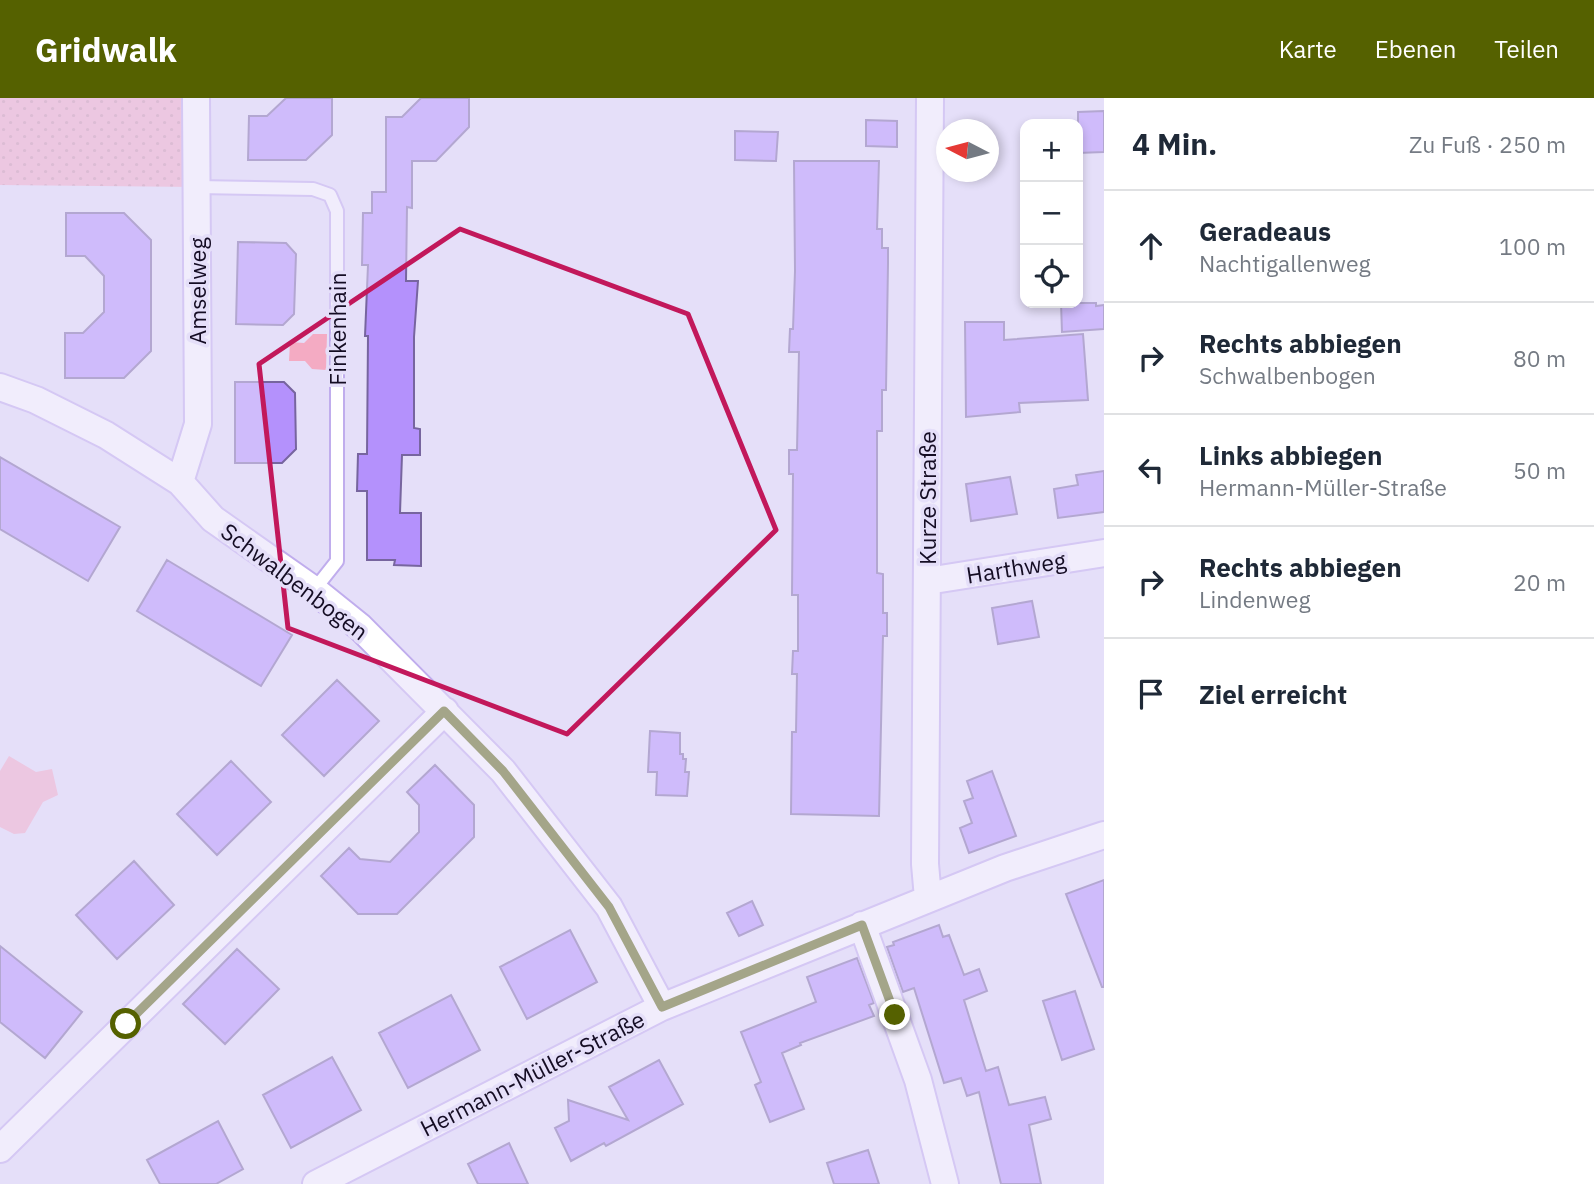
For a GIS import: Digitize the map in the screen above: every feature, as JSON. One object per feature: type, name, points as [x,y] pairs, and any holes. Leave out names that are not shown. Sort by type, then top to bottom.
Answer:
[{"type":"street","name":"Amselweg","points":[[180,482],[198,424],[196,98]]},
{"type":"street","name":"Kurze Straße","points":[[928,898],[925,864],[930,98]]},
{"type":"street","name":"Schwalbenbogen","points":[[0,387],[36,400],[106,435],[180,482],[213,519],[314,590],[360,627],[503,771],[609,907],[662,1007]]},
{"type":"street","name":"Harthweg","points":[[927,579],[1104,553]]},
{"type":"street","points":[[0,1149],[444,711]]},
{"type":"street","name":"Hermann-Müller-Straße","points":[[316,1184],[662,1007],[1005,868],[1104,835]]},
{"type":"street","points":[[862,925],[918,1080],[945,1184]]},
{"type":"lane","name":"Finkenhain","points":[[197,187],[313,189],[330,195],[337,211],[337,561],[314,590]]},
{"type":"highlighted area","points":[[460,229],[688,314],[776,530],[567,734],[288,628],[259,364]]},
{"type":"shaded area","points":[[0,98],[196,98],[196,187],[0,185]]},
{"type":"shaded area","points":[[313,334],[327,334],[326,370],[312,369],[305,361],[289,361],[290,342],[304,343]]},
{"type":"shaded area","points":[[9,756],[36,772],[52,769],[58,795],[43,802],[25,833],[14,834],[0,827],[0,771]]},
{"type":"building","points":[[286,98],[332,98],[332,135],[306,160],[248,160],[249,116],[267,116]]},
{"type":"building","points":[[421,98],[469,98],[469,127],[436,161],[412,161],[412,208],[407,207],[406,281],[418,281],[414,337],[414,428],[420,429],[420,455],[402,455],[400,513],[421,513],[421,566],[394,565],[395,560],[367,560],[367,491],[357,491],[358,454],[367,454],[368,336],[365,336],[368,265],[362,265],[363,213],[372,213],[372,192],[386,192],[386,117],[402,117]]},
{"type":"building","points":[[1104,111],[1104,152],[1083,153],[1083,119],[1078,119],[1078,112]]},
{"type":"building","points":[[866,120],[897,121],[897,147],[866,146]]},
{"type":"building","points":[[735,131],[778,132],[776,161],[735,160]]},
{"type":"building","points":[[794,161],[879,161],[877,229],[882,229],[882,248],[888,248],[888,264],[886,390],[882,390],[882,431],[877,431],[877,573],[883,574],[883,613],[887,613],[887,636],[883,636],[879,816],[791,814],[792,732],[796,732],[797,674],[792,674],[793,651],[798,651],[798,595],[792,595],[793,474],[789,474],[789,450],[797,450],[799,352],[789,352],[790,329],[793,329],[795,271]]},
{"type":"building","points":[[66,213],[124,213],[151,240],[151,351],[124,378],[65,378],[65,333],[83,333],[104,312],[104,276],[85,256],[66,256]]},
{"type":"building","points":[[238,242],[286,243],[296,254],[294,314],[283,325],[236,324]]},
{"type":"building","points":[[1083,303],[1104,305],[1104,329],[1062,332],[1061,308],[1083,308]]},
{"type":"building","points":[[965,322],[1004,322],[1004,340],[1083,334],[1088,400],[1019,403],[1020,412],[966,417]]},
{"type":"building","points":[[235,382],[284,382],[295,393],[296,449],[282,463],[235,463]]},
{"type":"building","points":[[0,457],[120,527],[88,581],[0,529]]},
{"type":"building","points":[[1104,471],[1104,512],[1058,518],[1054,489],[1078,485],[1076,475]]},
{"type":"building","points":[[1010,477],[1017,514],[971,521],[966,484]]},
{"type":"building","points":[[167,560],[292,635],[261,686],[137,611]]},
{"type":"building","points":[[1032,601],[1039,637],[998,644],[992,608]]},
{"type":"building","points":[[337,680],[379,721],[324,776],[282,735]]},
{"type":"building","points":[[650,731],[680,733],[680,754],[686,759],[685,772],[689,772],[687,796],[656,795],[657,772],[648,772]]},
{"type":"building","points":[[231,761],[271,802],[217,855],[177,814]]},
{"type":"building","points":[[435,765],[474,805],[474,837],[397,914],[358,914],[321,876],[349,848],[360,859],[390,862],[419,832],[419,805],[407,792]]},
{"type":"building","points":[[992,771],[1016,836],[969,853],[960,828],[972,823],[964,801],[973,798],[967,781]]},
{"type":"building","points":[[134,861],[174,905],[117,959],[76,915]]},
{"type":"building","points":[[1104,880],[1104,987],[1102,987],[1066,894]]},
{"type":"building","points":[[752,901],[763,925],[739,936],[727,913]]},
{"type":"building","points":[[939,925],[943,937],[949,935],[964,975],[979,969],[987,991],[964,1000],[986,1071],[998,1067],[1009,1105],[1045,1097],[1051,1119],[1029,1125],[1041,1184],[1001,1184],[979,1092],[967,1096],[961,1078],[944,1083],[914,988],[903,992],[887,947],[894,945],[893,942]]},
{"type":"building","points":[[570,930],[597,982],[527,1019],[500,967]]},
{"type":"building","points":[[0,946],[82,1012],[45,1058],[0,1022]]},
{"type":"building","points":[[237,949],[279,989],[225,1044],[183,1004]]},
{"type":"building","points":[[857,958],[874,1003],[869,1005],[874,1016],[800,1043],[801,1045],[782,1053],[804,1109],[770,1122],[755,1085],[761,1082],[741,1032],[816,1002],[807,977]]},
{"type":"building","points":[[1075,991],[1094,1049],[1062,1060],[1043,1001]]},
{"type":"building","points":[[451,995],[480,1050],[408,1088],[379,1033]]},
{"type":"building","points":[[332,1057],[361,1110],[291,1148],[263,1095]]},
{"type":"building","points":[[659,1060],[683,1104],[606,1146],[604,1143],[571,1161],[555,1128],[569,1121],[568,1100],[628,1120],[609,1087]]},
{"type":"building","points":[[218,1121],[243,1169],[216,1184],[160,1184],[147,1160]]},
{"type":"building","points":[[509,1143],[528,1184],[478,1184],[468,1164]]},
{"type":"building","points":[[868,1150],[879,1184],[834,1184],[827,1163]]},
{"type":"route","points":[[126,1024],[444,711],[503,771],[609,907],[662,1007],[862,925],[895,1015]]}]
